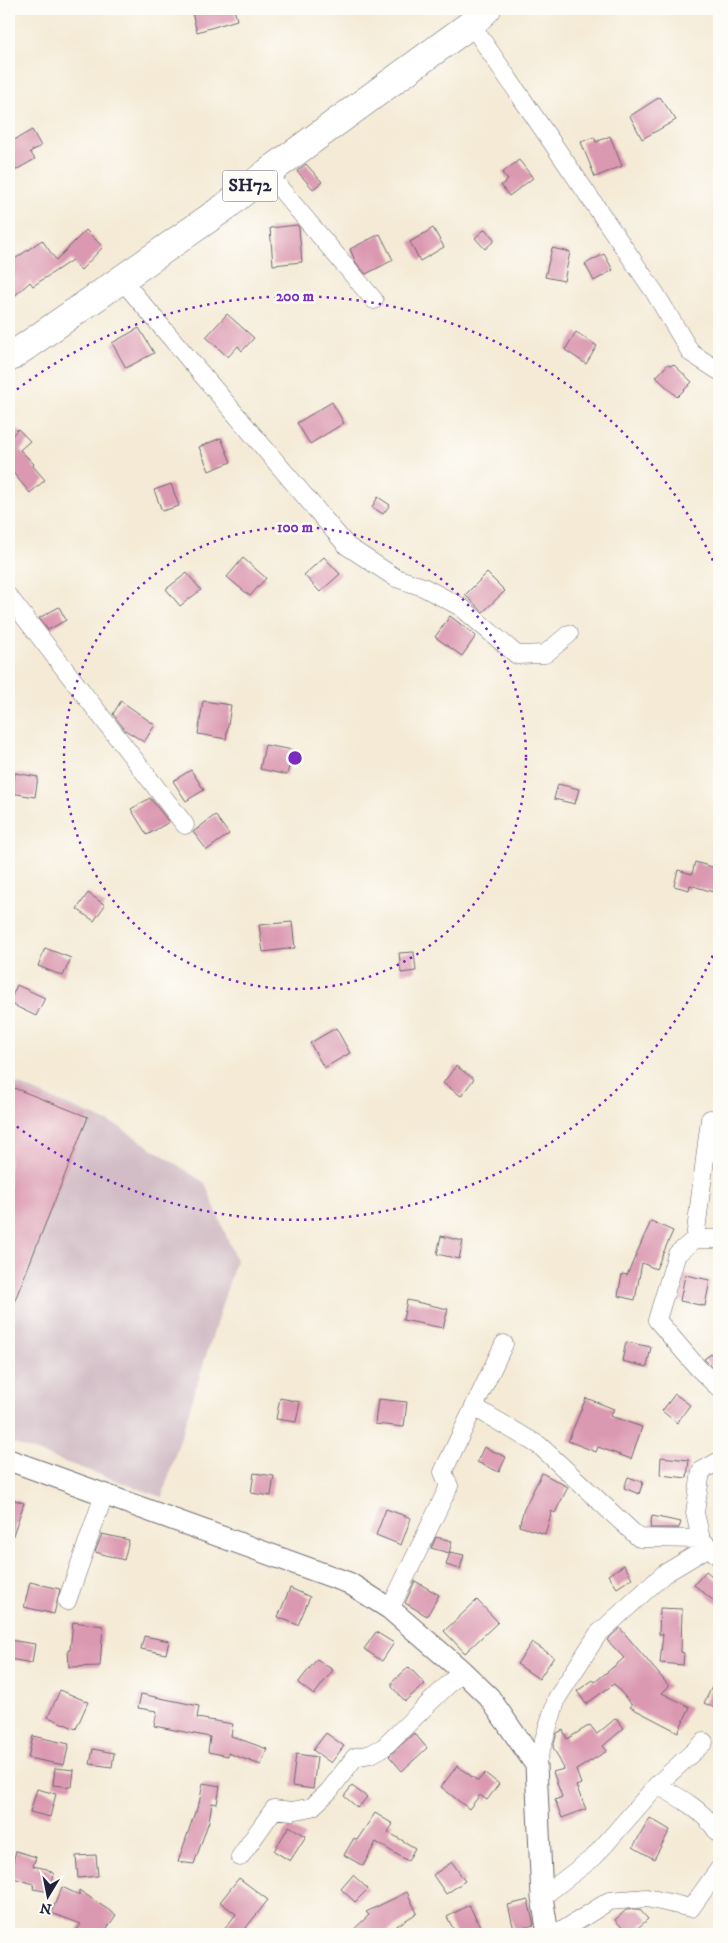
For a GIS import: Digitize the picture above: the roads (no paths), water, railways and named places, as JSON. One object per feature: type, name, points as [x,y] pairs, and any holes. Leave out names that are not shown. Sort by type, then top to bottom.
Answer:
[{"type":"main road","name":"SH72","points":[[9,358],[225,207],[267,173],[479,16]]},
{"type":"street","points":[[479,16],[691,353],[719,371]]},
{"type":"street","points":[[267,173],[374,300]]},
{"type":"street","points":[[122,280],[347,546],[396,578],[424,587],[461,607],[517,655],[545,654],[569,634]]},
{"type":"street","points":[[9,597],[185,825]]},
{"type":"street","points":[[695,1239],[710,1119]]},
{"type":"street","points":[[719,1239],[695,1239],[677,1254],[657,1320],[698,1368],[719,1388]]},
{"type":"street","points":[[390,1609],[449,1486],[443,1472],[504,1344]]},
{"type":"street","points":[[474,1407],[540,1446],[639,1538],[710,1548]]},
{"type":"street","points":[[9,1460],[349,1583],[390,1609],[462,1670],[489,1697],[536,1766]]},
{"type":"street","points":[[710,1548],[695,1513],[701,1471],[719,1460]]},
{"type":"street","points":[[66,1601],[104,1495]]},
{"type":"street","points":[[548,1934],[542,1897],[536,1766],[557,1698],[598,1634],[664,1574],[710,1548]]},
{"type":"street","points":[[240,1857],[274,1809],[292,1811],[312,1806],[329,1791],[355,1757],[371,1754],[384,1746],[462,1670]]},
{"type":"street","points":[[542,1897],[594,1856],[657,1785],[704,1742]]},
{"type":"street","points":[[657,1785],[686,1801],[713,1824],[719,1834]]},
{"type":"street","points":[[557,1934],[609,1901],[647,1898],[691,1908],[719,1868]]}]
